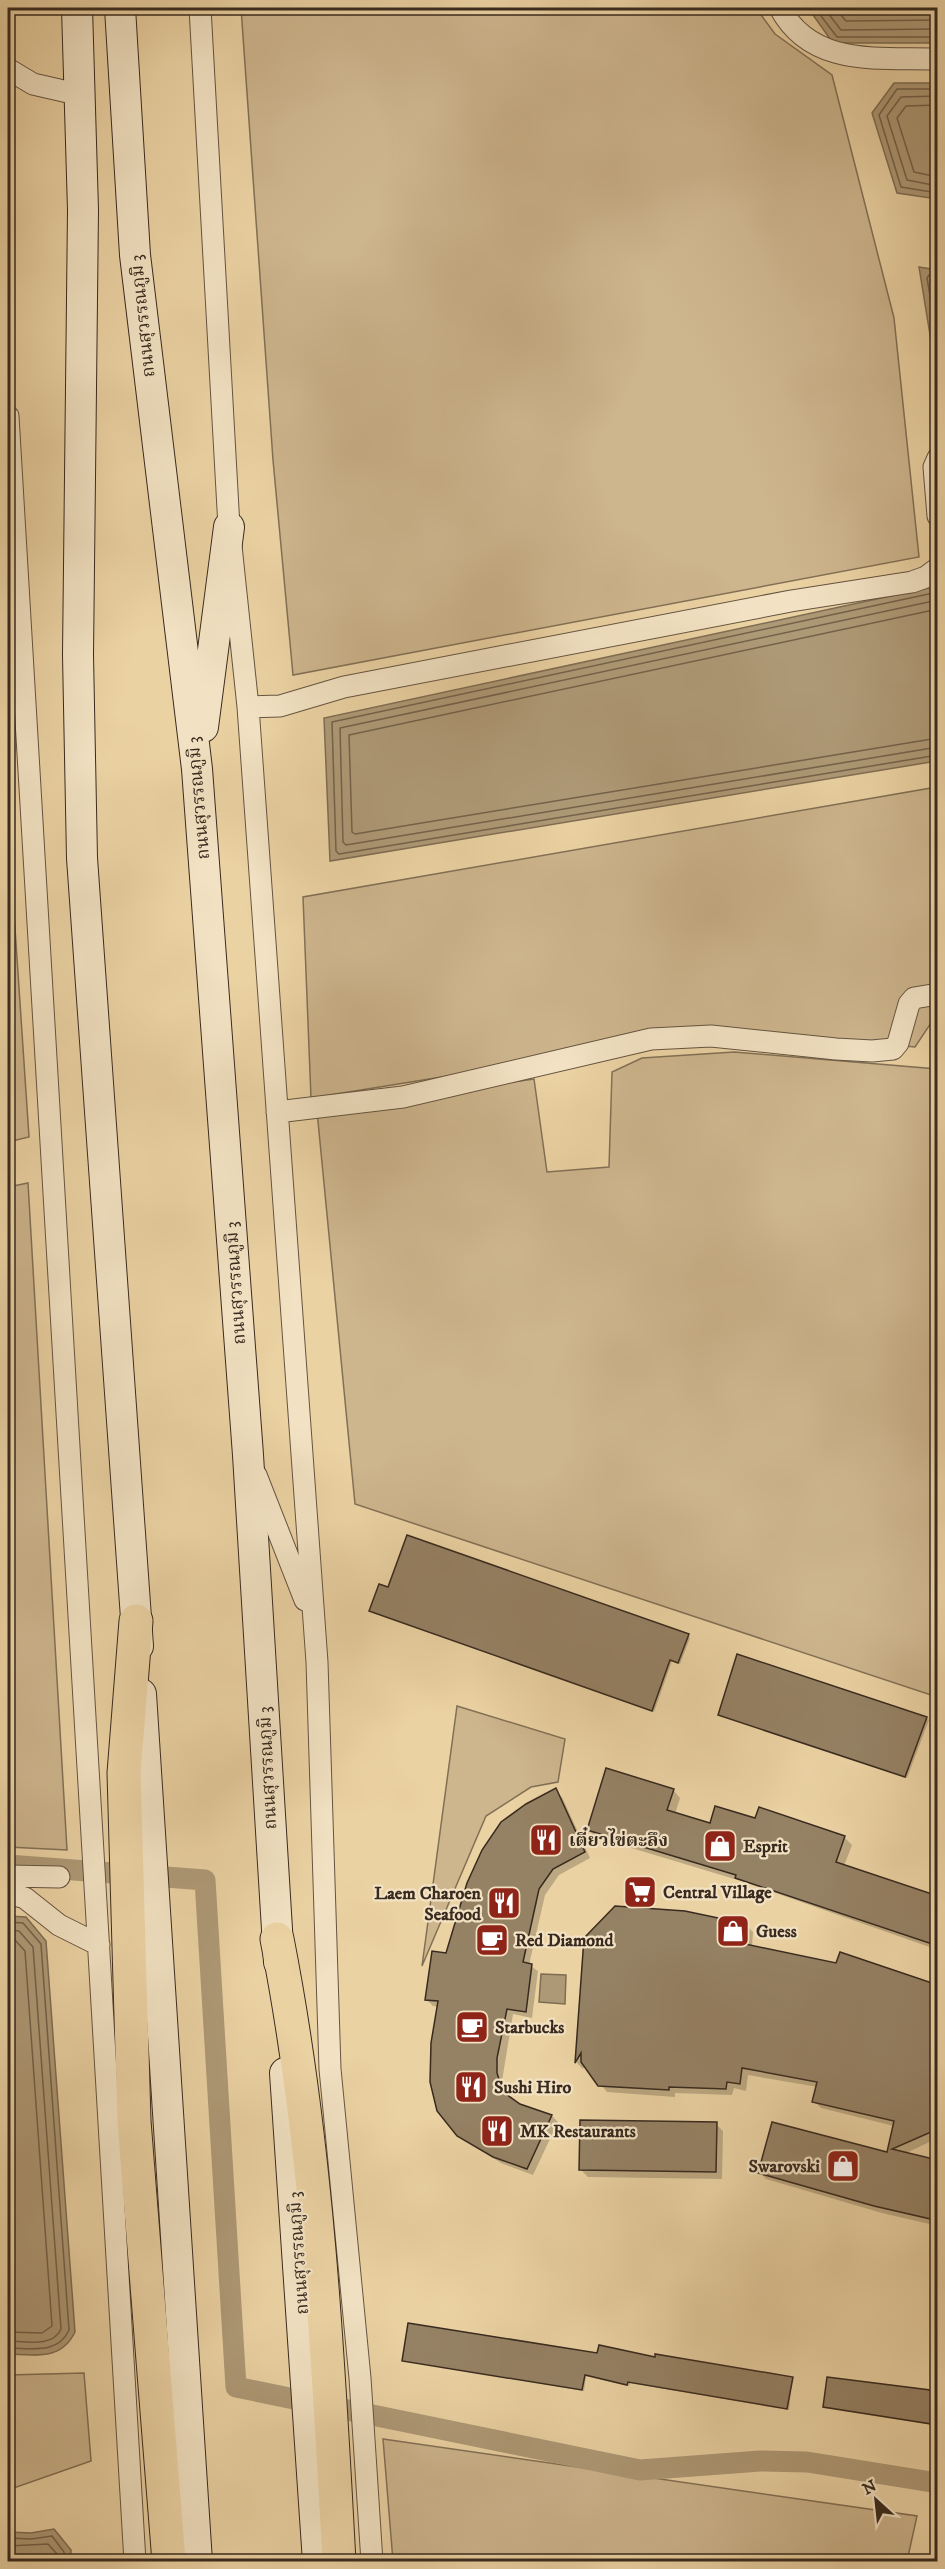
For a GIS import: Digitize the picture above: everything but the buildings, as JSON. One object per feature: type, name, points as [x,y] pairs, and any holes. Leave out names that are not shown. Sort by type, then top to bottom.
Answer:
[{"type":"highway","points":[[136,1621],[126,1722],[139,1850],[142,1916],[134,2121],[169,2562]]},
{"type":"highway","points":[[277,1939],[296,2034],[332,2373],[339,2562]]},
{"type":"main road","points":[[77,8],[83,221],[78,688],[82,858],[136,1621]]},
{"type":"main road","name":"ถนนสุวรรณภูมิ 3","points":[[120,8],[135,255],[197,769],[248,1455],[277,1939]]},
{"type":"main road","points":[[197,769],[229,527]]},
{"type":"main road","points":[[142,1916],[197,2562]]},
{"type":"main road","points":[[318,2562],[336,2446]]},
{"type":"street","points":[[200,8],[229,527],[248,707],[312,1618],[317,1662],[330,2069],[332,2373]]},
{"type":"street","points":[[780,8],[798,30],[820,49],[867,59],[938,59]]},
{"type":"street","points":[[8,69],[33,84],[81,94]]},
{"type":"street","points":[[8,416],[135,2562]]},
{"type":"street","points":[[938,458],[933,467],[938,516]]},
{"type":"street","points":[[248,707],[280,706],[344,687],[791,601],[912,582],[926,578],[938,568]]},
{"type":"street","points":[[277,1112],[403,1097],[651,1039],[711,1036],[836,1049],[892,1049],[898,1043],[909,1004],[914,998],[938,994]]},
{"type":"street","points":[[248,1455],[312,1618]]},
{"type":"street","points":[[8,1876],[58,1877]]},
{"type":"street","points":[[8,1893],[25,1898],[59,1925],[99,1945]]},
{"type":"street","points":[[336,2446],[372,2562]]},
{"type":"shaded area","points":[[241,8],[756,8],[775,34],[832,75],[894,318],[919,557],[293,675],[273,460]]},
{"type":"shaded area","points":[[937,787],[937,1014],[915,1047],[733,1030],[311,1098],[303,897]]},
{"type":"shaded area","points":[[8,824],[29,1137],[8,1142]]},
{"type":"shaded area","points":[[734,1052],[937,1069],[937,1697],[355,1504],[317,1111],[534,1079],[547,1172],[609,1167],[612,1072],[642,1058]]},
{"type":"shaded area","points":[[28,1183],[67,1850],[8,1847],[8,1187]]},
{"type":"shaded area","points":[[457,1706],[565,1739],[558,1782],[531,1787],[486,1816],[422,1966]]},
{"type":"shaded area","points":[[84,2373],[91,2461],[8,2490],[8,2375]]},
{"type":"shaded area","points":[[383,2439],[917,2516],[907,2561],[393,2561]]},
{"type":"water","points":[[808,8],[937,8],[937,43],[833,43]]},
{"type":"water","points":[[894,83],[937,83],[937,199],[897,193],[872,113]]},
{"type":"water","points":[[919,267],[937,270],[937,378]]},
{"type":"water","points":[[937,586],[937,761],[330,861],[324,718]]},
{"type":"water","points":[[8,1916],[26,1917],[46,1941],[75,2332],[62,2348],[55,2352],[37,2355],[8,2354]]},
{"type":"water","points":[[541,1974],[566,1975],[565,2004],[539,2002]]},
{"type":"water","points":[[54,2529],[71,2550],[71,2561],[8,2561],[8,2532],[31,2533]]},
{"type":"waterway","points":[[8,1865],[205,1880],[236,2387],[640,2470],[760,2461],[807,2462],[938,2483]]},
{"type":"place","name":"เตี๋ยวไข่ตะลึง","points":[[546,1840]]},
{"type":"place","name":"Esprit","points":[[720,1846]]},
{"type":"place","name":"Central Village","points":[[640,1892]]},
{"type":"place","name":"Laem Charoen Seafood","points":[[504,1903]]},
{"type":"place","name":"Guess","points":[[733,1931]]},
{"type":"place","name":"Red Diamond","points":[[492,1940]]},
{"type":"place","name":"Starbucks","points":[[472,2027]]},
{"type":"place","name":"Sushi Hiro","points":[[471,2087]]},
{"type":"place","name":"MK Restaurants","points":[[497,2131]]},
{"type":"place","name":"Swarovski","points":[[843,2166]]}]
